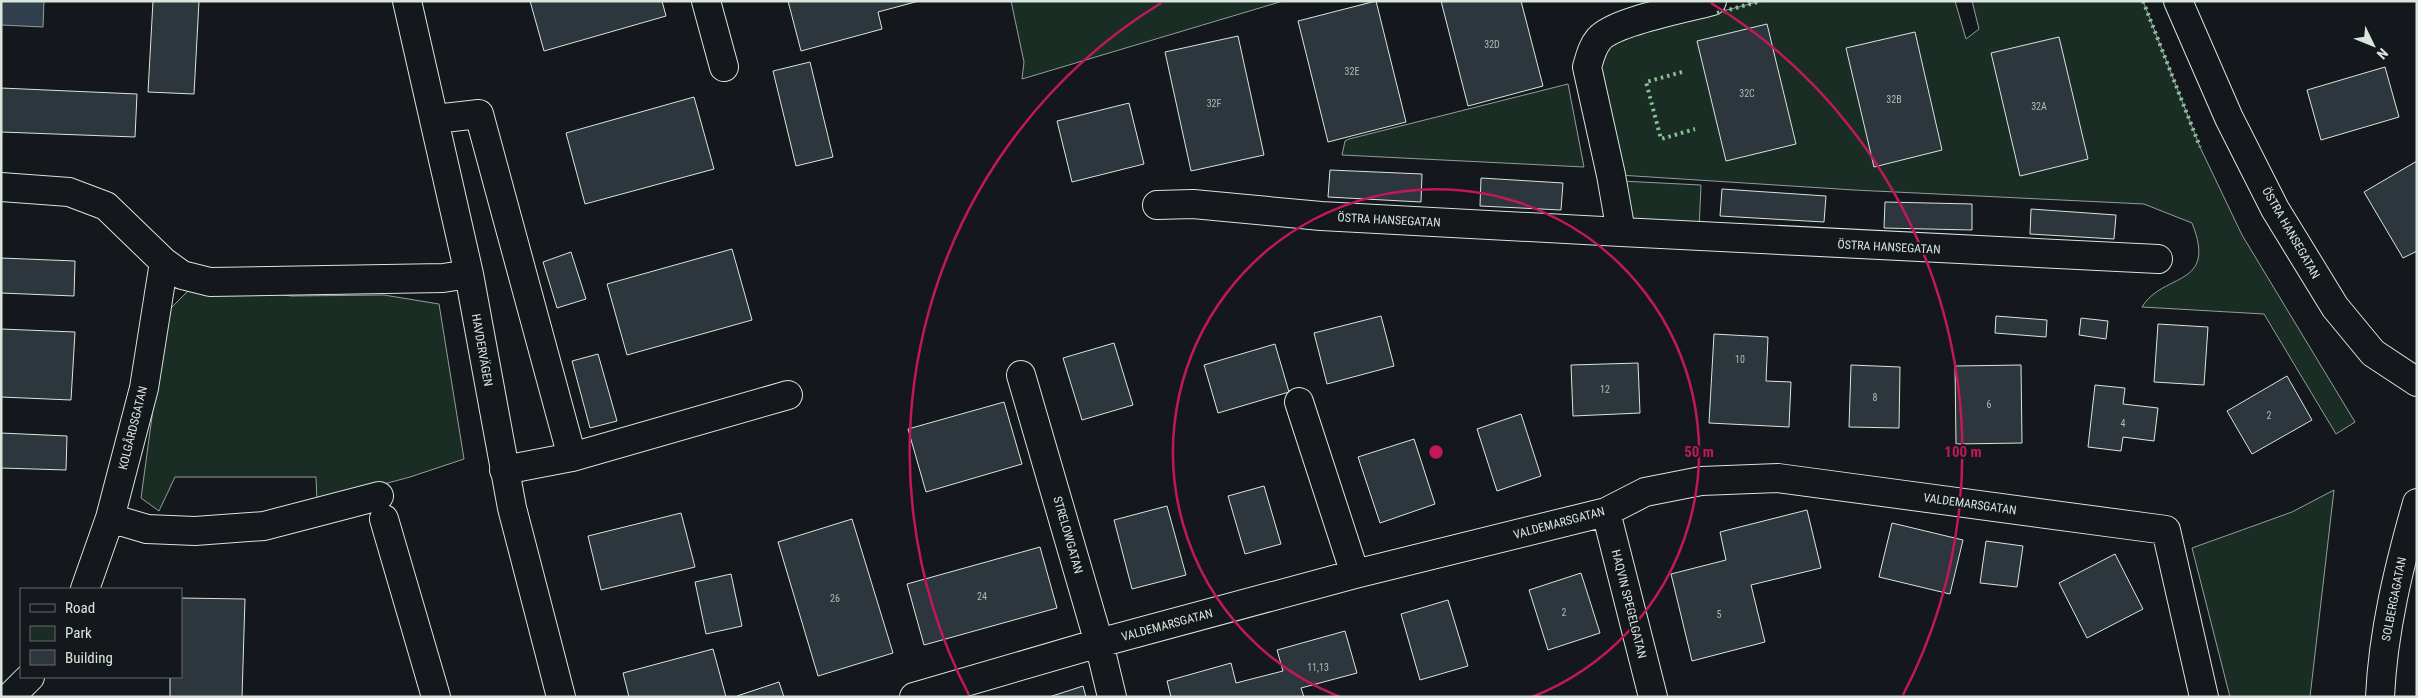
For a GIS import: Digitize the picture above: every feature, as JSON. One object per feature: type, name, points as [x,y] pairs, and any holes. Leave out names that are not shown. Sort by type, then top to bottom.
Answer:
[{"type":"street","name":"HAVDERVÄGEN","points":[[408,1],[469,274],[504,470],[561,697]]},
{"type":"street","points":[[706,1],[724,67]]},
{"type":"street","points":[[1621,232],[1612,175],[1587,67],[1592,50],[1600,38],[1614,27],[1686,5],[1712,1]]},
{"type":"street","name":"ÖSTRA HANSEGATAN","points":[[2178,1],[2229,118],[2271,201],[2334,307],[2373,353],[2417,382]]},
{"type":"street","points":[[435,119],[479,114],[572,457]]},
{"type":"street","points":[[1,187],[69,192],[106,206],[164,262],[182,275],[210,282],[443,278],[469,274]]},
{"type":"street","name":"ÖSTRA HANSEGATAN","points":[[1158,204],[1193,204],[1321,216],[2158,259]]},
{"type":"street","name":"KOLGÅRDSGATAN","points":[[85,588],[110,518],[144,388],[164,262]]},
{"type":"street","name":"STRELOWGATAN","points":[[1021,374],[1100,644],[1112,697]]},
{"type":"street","points":[[504,470],[572,457],[788,395]]},
{"type":"street","points":[[1299,402],[1355,574]]},
{"type":"street","name":"VALDEMARSGATAN","points":[[914,697],[1355,574],[1606,512],[1645,492],[1701,481],[1778,478],[2166,530],[2204,697]]},
{"type":"street","name":"SOLBERGAGATAN","points":[[2380,697],[2382,661],[2401,559],[2417,503]]},
{"type":"street","points":[[110,518],[147,529],[195,531],[264,526],[382,507],[436,697]]},
{"type":"street","name":"HAQVIN SPEGELGATAN","points":[[1606,512],[1653,697]]},
{"type":"street","points":[[10,697],[29,678]]},
{"type":"green space","points":[[1011,1],[1283,1],[1022,79],[1024,62]]},
{"type":"green space","points":[[1761,1],[1955,1],[1966,39],[1979,29],[1972,1],[2143,1],[2200,147],[2242,235],[2355,422],[2336,434],[2264,314],[2142,307],[2151,296],[2162,288],[2185,276],[2193,269],[2198,259],[2198,244],[2192,223],[2144,204],[1854,190],[1619,175],[1598,71],[1609,48],[1621,38]]},
{"type":"green space","points":[[1568,84],[1584,167],[1342,155],[1345,141],[1349,139]]},
{"type":"green space","points":[[1621,181],[1701,185],[1699,229],[1627,223]]},
{"type":"green space","points":[[228,289],[292,296],[384,295],[439,304],[464,459],[410,477],[317,502],[316,477],[175,477],[159,511],[141,498],[166,313],[188,291]]},
{"type":"green space","points":[[2334,490],[2310,697],[2230,697],[2192,548],[2292,512]]},
{"type":"water","points":[[1,1],[44,1],[43,27],[1,25]]},
{"type":"building","points":[[153,1],[199,1],[194,94],[148,92]]},
{"type":"building","points":[[530,1],[662,1],[666,16],[544,51]]},
{"type":"building","points":[[788,1],[919,1],[878,12],[882,29],[801,51]]},
{"type":"building","points":[[1376,1],[1406,122],[1328,142],[1298,21]]},
{"type":"building","points":[[1441,1],[1521,1],[1543,86],[1468,106]]},
{"type":"building","points":[[1767,24],[1796,144],[1726,161],[1697,41]]},
{"type":"building","points":[[1915,32],[1942,150],[1874,167],[1846,48]]},
{"type":"building","points":[[1238,36],[1264,155],[1191,171],[1165,52]]},
{"type":"building","points":[[2059,37],[2088,159],[2020,176],[1991,53]]},
{"type":"building","points":[[810,62],[833,157],[796,166],[773,71]]},
{"type":"building","points":[[2385,67],[2399,117],[2321,140],[2307,90]]},
{"type":"building","points":[[1,88],[137,94],[135,137],[1,132]]},
{"type":"building","points":[[694,97],[714,169],[585,204],[566,133]]},
{"type":"building","points":[[1129,103],[1144,164],[1072,182],[1057,121]]},
{"type":"building","points":[[2417,161],[2417,251],[2403,258],[2364,192]]},
{"type":"building","points":[[1330,170],[1422,174],[1421,202],[1328,197]]},
{"type":"building","points":[[1481,178],[1563,183],[1561,210],[1480,206]]},
{"type":"building","points":[[1722,189],[1826,196],[1824,222],[1720,216]]},
{"type":"building","points":[[1885,202],[1972,204],[1972,230],[1884,228]]},
{"type":"building","points":[[2031,209],[2116,215],[2114,239],[2030,234]]},
{"type":"building","points":[[732,249],[752,320],[627,355],[607,284]]},
{"type":"building","points":[[571,252],[586,299],[557,308],[543,262]]},
{"type":"building","points":[[1,258],[75,261],[74,296],[1,293]]},
{"type":"building","points":[[1381,316],[1394,366],[1327,384],[1314,333]]},
{"type":"building","points":[[1996,316],[2047,320],[2046,337],[1995,333]]},
{"type":"building","points":[[2081,318],[2108,321],[2106,339],[2079,335]]},
{"type":"building","points":[[2158,324],[2208,327],[2204,385],[2154,382]]},
{"type":"building","points":[[1,329],[75,332],[71,400],[1,397]]},
{"type":"building","points":[[1714,334],[1768,337],[1766,381],[1791,382],[1789,427],[1709,423]]},
{"type":"building","points":[[1114,343],[1133,405],[1082,420],[1063,358]]},
{"type":"building","points":[[1275,344],[1289,392],[1218,413],[1204,365]]},
{"type":"building","points":[[598,354],[617,421],[590,428],[572,361]]},
{"type":"building","points":[[1638,363],[1640,413],[1573,416],[1571,365]]},
{"type":"building","points":[[1851,365],[1900,367],[1899,428],[1849,427]]},
{"type":"building","points":[[2021,365],[2022,443],[1956,444],[1955,366]]},
{"type":"building","points":[[2287,376],[2312,420],[2252,454],[2227,411]]},
{"type":"building","points":[[2095,385],[2125,388],[2123,404],[2158,408],[2154,441],[2123,437],[2121,451],[2088,447]]},
{"type":"building","points":[[1004,402],[1022,464],[926,492],[908,429]]},
{"type":"building","points":[[1521,414],[1541,476],[1497,491],[1477,429]]},
{"type":"building","points":[[1,433],[67,436],[66,470],[1,468]]},
{"type":"building","points":[[1414,439],[1435,504],[1380,523],[1358,457]]},
{"type":"building","points":[[1264,486],[1281,544],[1245,554],[1228,496]]},
{"type":"building","points":[[1167,506],[1186,575],[1132,589],[1114,520]]},
{"type":"building","points":[[1807,510],[1821,568],[1751,585],[1765,642],[1692,661],[1671,574],[1726,560],[1720,532]]},
{"type":"building","points":[[681,513],[695,567],[601,590],[588,536]]},
{"type":"building","points":[[852,519],[893,653],[818,676],[778,542]]},
{"type":"building","points":[[1892,523],[1963,540],[1950,594],[1879,577]]},
{"type":"building","points":[[1986,541],[2023,546],[2017,587],[1980,583]]},
{"type":"building","points":[[1040,547],[1057,608],[924,645],[907,584]]},
{"type":"building","points":[[2115,554],[2143,609],[2087,638],[2059,583]]},
{"type":"building","points":[[1581,573],[1600,633],[1548,650],[1529,590]]},
{"type":"building","points":[[731,574],[742,626],[706,634],[695,582]]},
{"type":"building","points":[[182,598],[245,599],[242,697],[170,697],[170,678],[182,678]]},
{"type":"building","points":[[1448,600],[1468,666],[1420,680],[1401,614]]},
{"type":"building","points":[[1345,631],[1357,673],[1301,688],[1304,697],[1171,697],[1167,681],[1231,663],[1236,683],[1283,671],[1277,650]]},
{"type":"building","points":[[713,649],[726,697],[629,697],[623,673]]},
{"type":"building","points":[[779,682],[784,697],[737,697],[737,696]]},
{"type":"building","points":[[1083,686],[1086,697],[1049,697]]},
{"type":"hedge","points":[[1717,13],[1761,1]]},
{"type":"hedge","points":[[2143,1],[2200,147]]},
{"type":"hedge","points":[[1682,72],[1646,82],[1661,139],[1695,129]]}]
